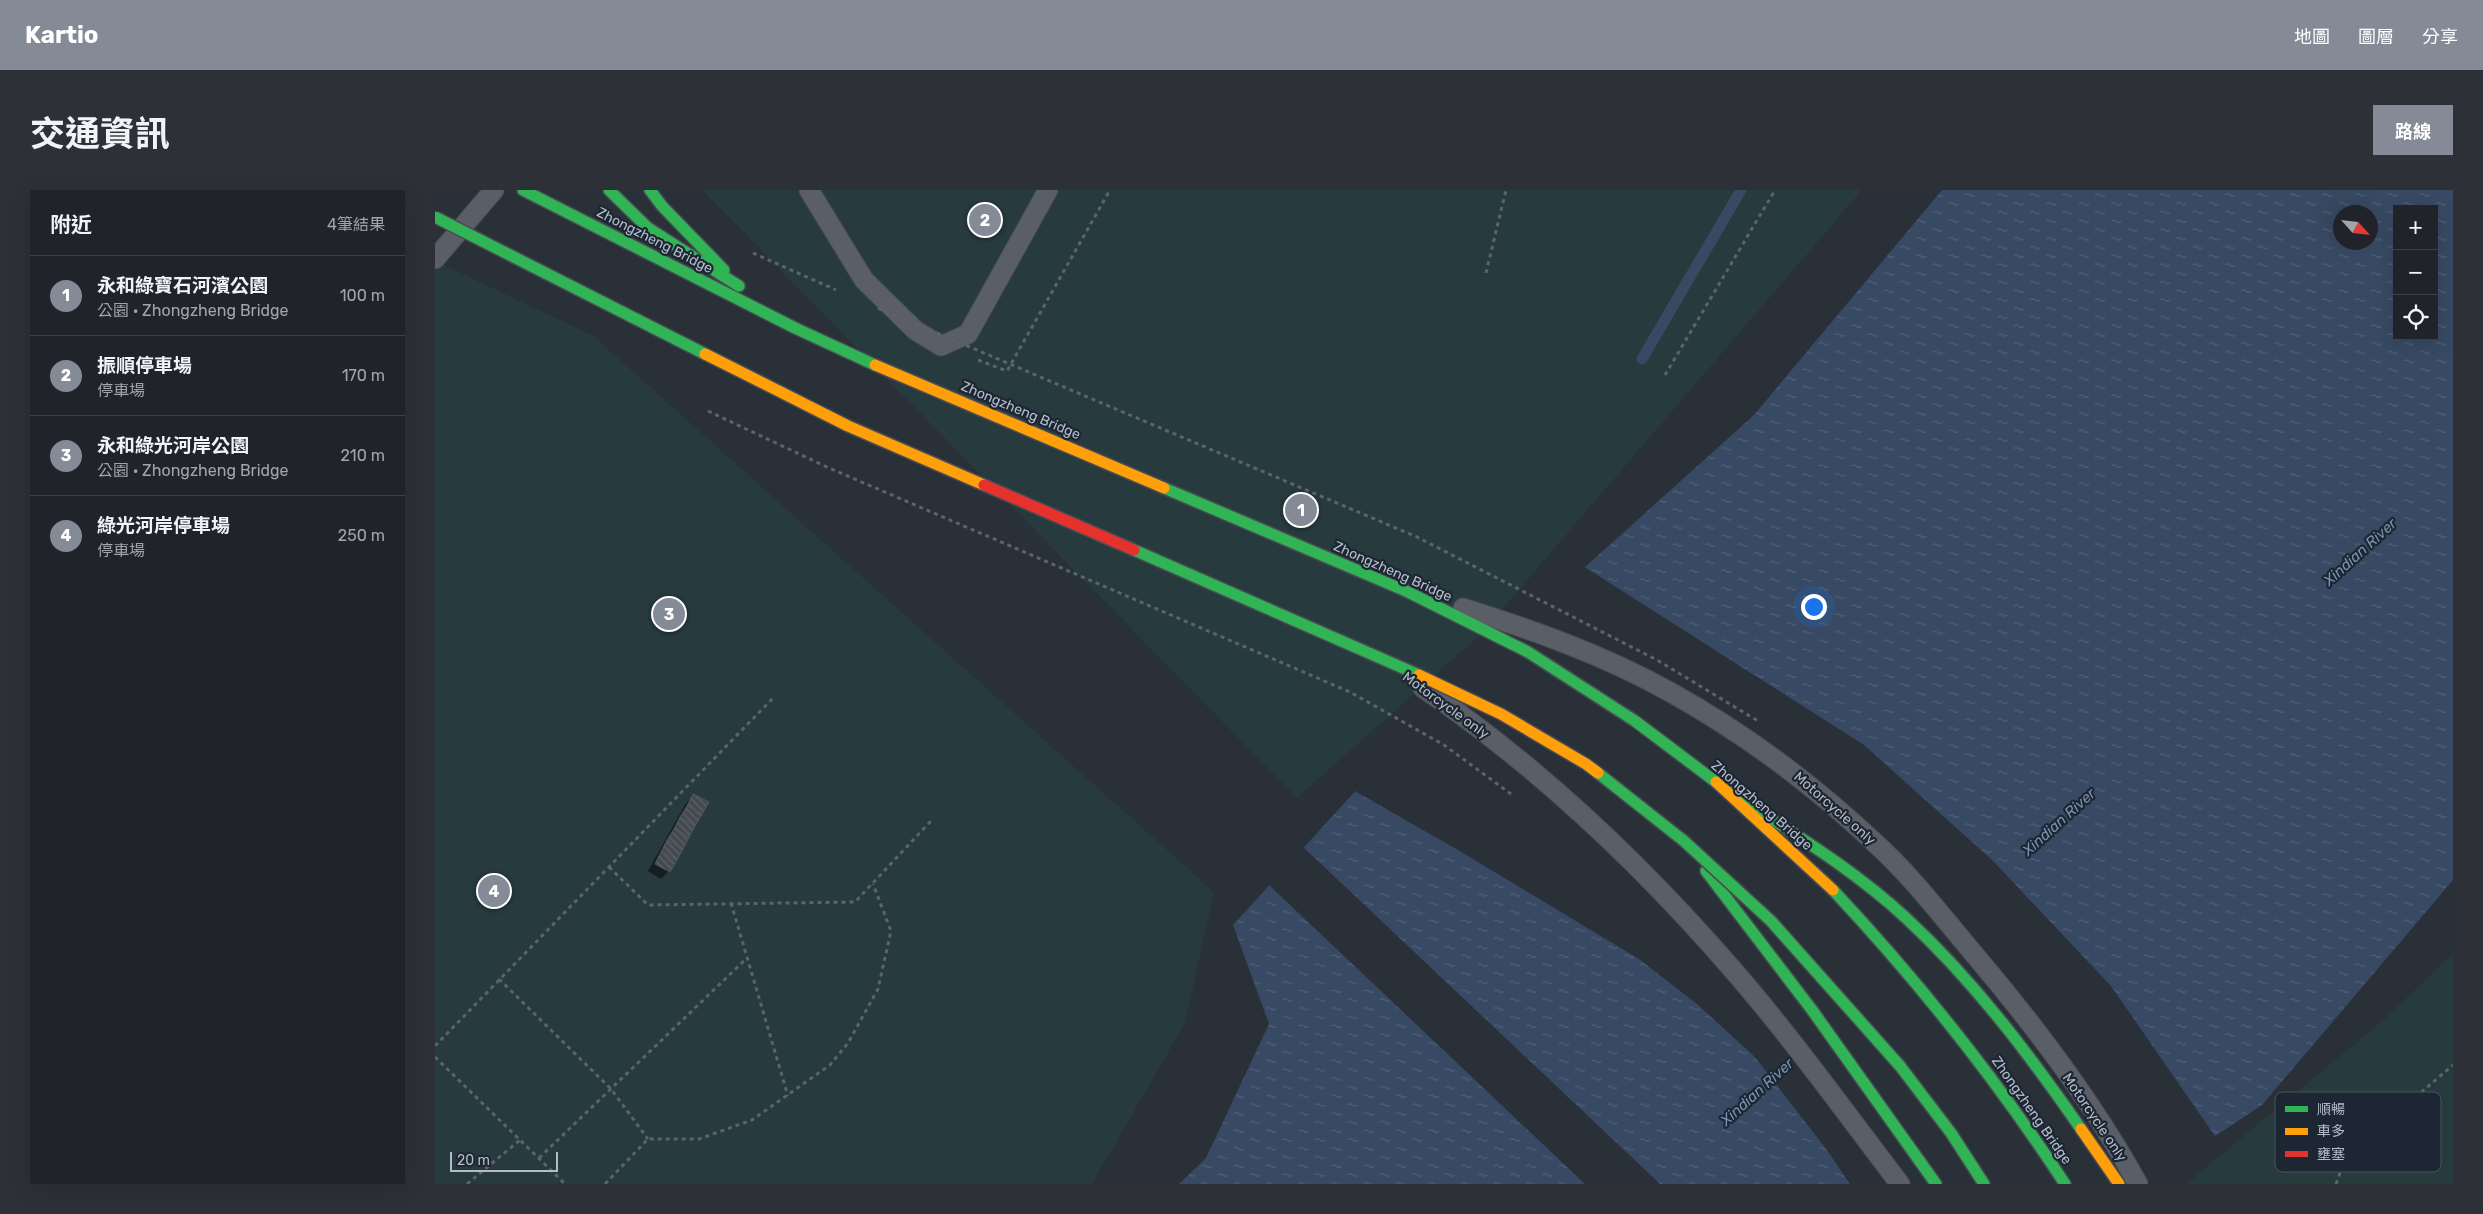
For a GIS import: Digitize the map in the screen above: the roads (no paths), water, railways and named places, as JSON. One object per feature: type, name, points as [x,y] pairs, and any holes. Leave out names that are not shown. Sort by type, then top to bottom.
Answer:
[{"type":"main road","name":"Zhongzheng Bridge","points":[[523,190],[795,328],[873,364],[1406,591],[1528,652],[1635,721],[1727,790],[1824,880],[1884,945],[1964,1040],[2020,1115],[2065,1184]]},
{"type":"main road","points":[[609,190],[648,228],[739,286],[873,364]]},
{"type":"main road","points":[[650,190],[661,206],[739,286]]},
{"type":"main road","points":[[435,216],[848,426],[1370,652],[1501,714],[1586,764],[1684,842],[1771,921],[1900,1066],[1951,1133],[1984,1184]]},
{"type":"main road","points":[[1727,790],[1826,854],[1918,930],[1970,983],[2083,1130],[2119,1184]]},
{"type":"main road","points":[[1684,842],[1812,1010],[1861,1081],[1921,1160],[1936,1184]]},
{"type":"lane","points":[[435,259],[495,190]]},
{"type":"lane","points":[[809,190],[864,280],[915,330],[941,346],[968,334],[1047,190]]},
{"type":"lane","name":"Motorcycle only","points":[[1406,591],[1506,622],[1593,656],[1669,691],[1743,736],[1808,783],[1875,842],[1935,907],[2011,998],[2075,1084],[2118,1148],[2138,1184]]},
{"type":"lane","name":"Motorcycle only","points":[[1370,652],[1462,714],[1531,770],[1646,877],[1732,969],[1763,1006],[1900,1184]]},
{"type":"water","name":"Xindian River","points":[[1942,190],[2453,190],[2453,880],[2262,1105],[2143,1184],[1179,1184],[1206,1158],[1269,1024],[1233,925],[1443,695],[1754,415]]},
{"type":"waterway","points":[[1642,359],[1741,190]]},
{"type":"place","name":"振順停車場","points":[[985,220]]},
{"type":"place","name":"永和綠寶石河濱公園","points":[[1301,510]]},
{"type":"place","name":"永和綠光河岸公園","points":[[669,614]]},
{"type":"place","name":"綠光河岸停車場","points":[[494,891]]}]
